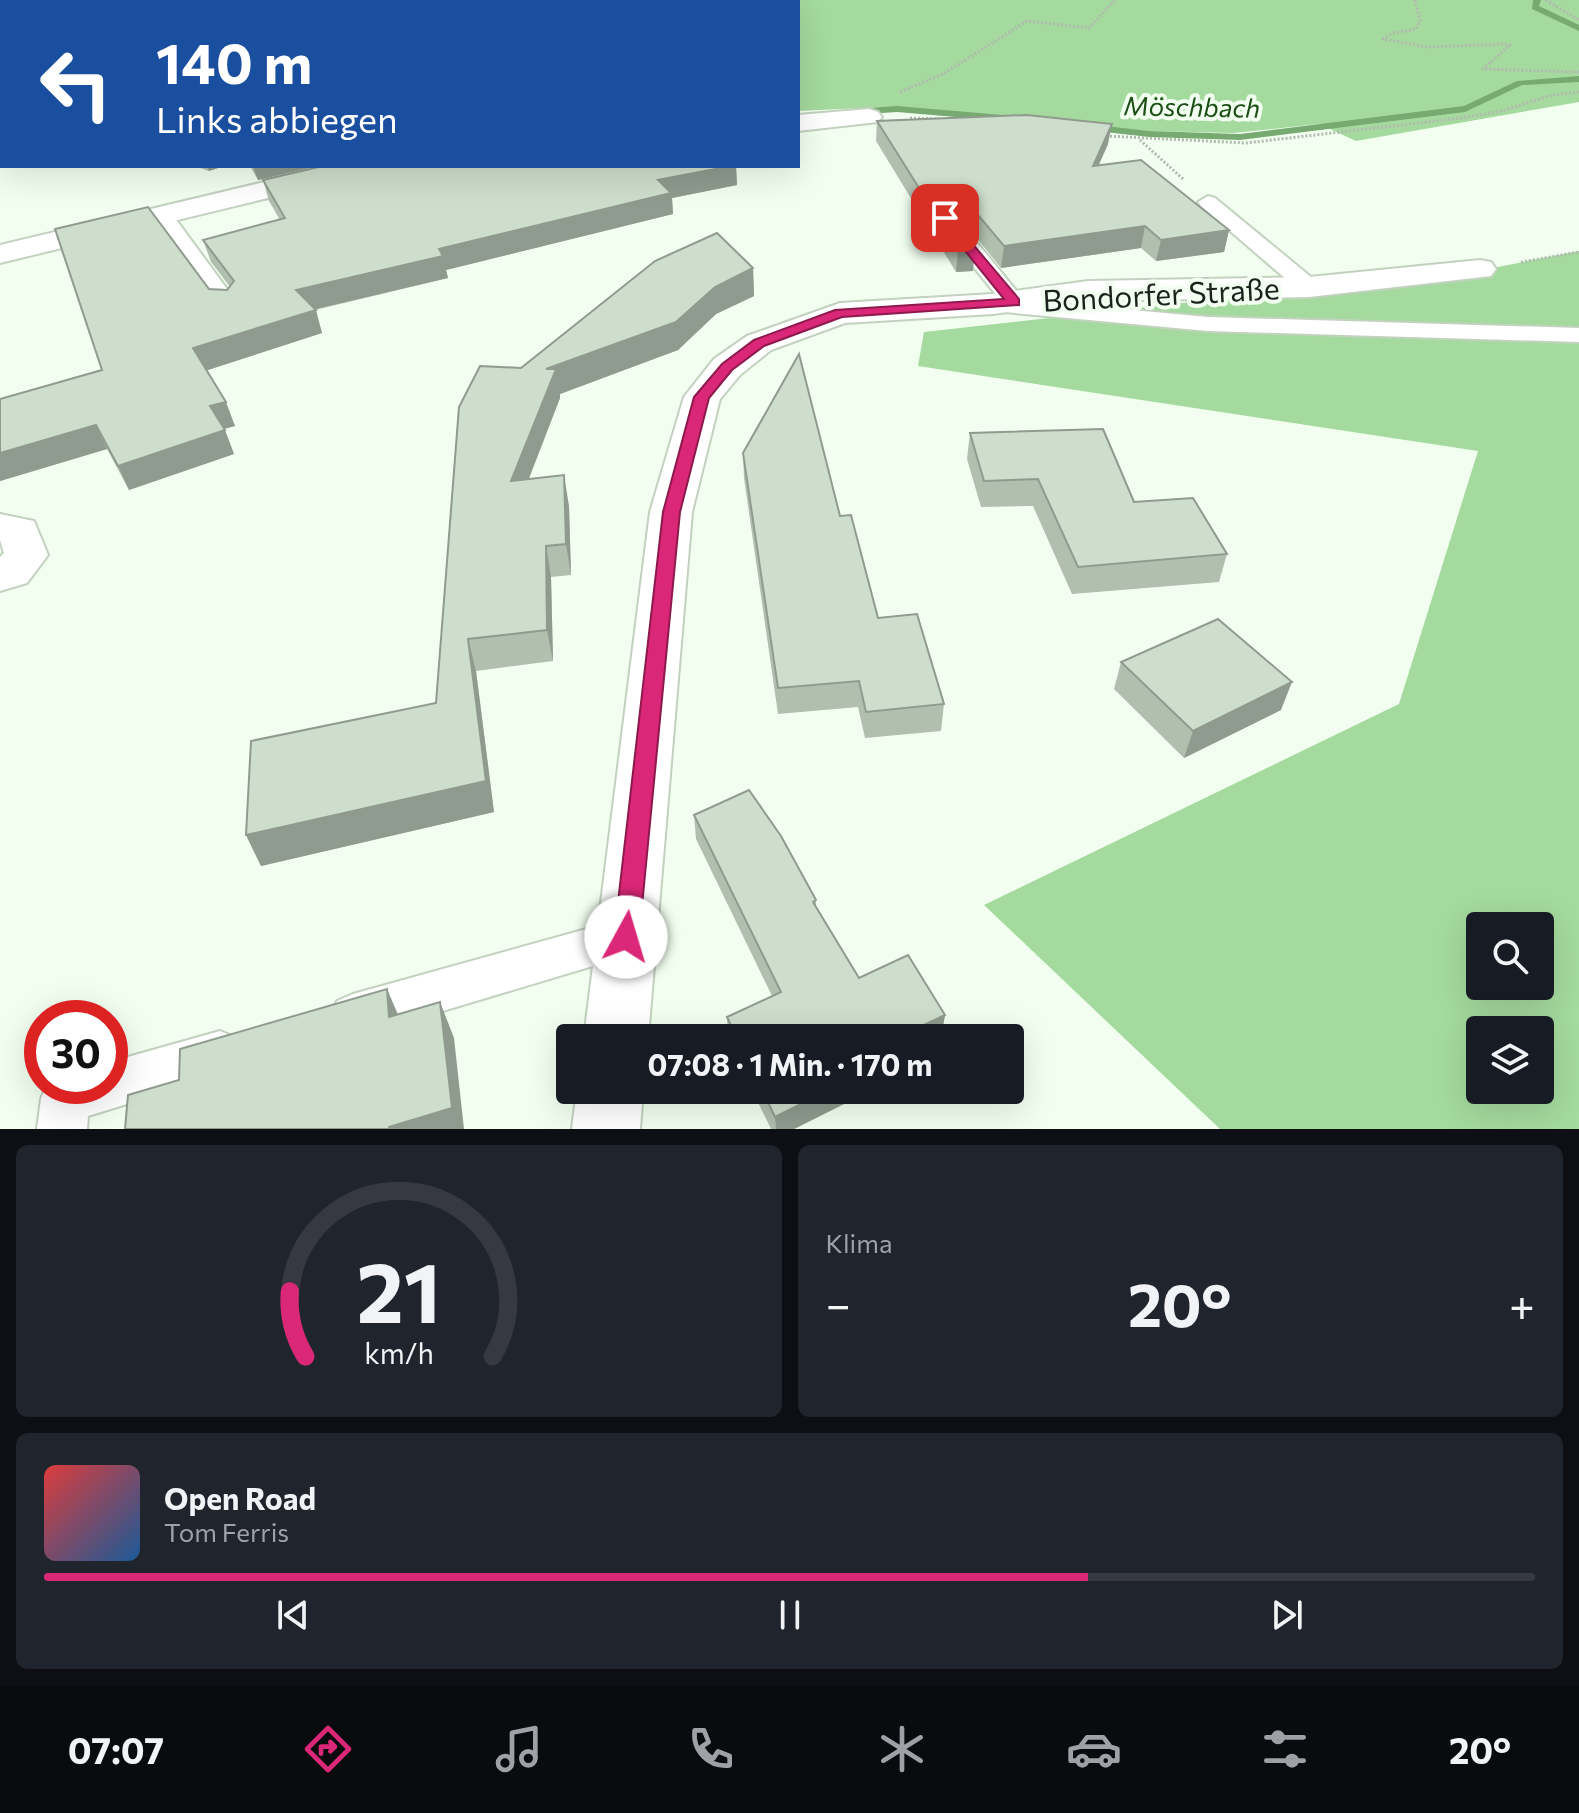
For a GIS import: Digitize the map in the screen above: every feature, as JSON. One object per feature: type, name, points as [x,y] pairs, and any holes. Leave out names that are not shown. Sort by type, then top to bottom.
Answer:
[{"type":"street","points":[[800,123],[869,117]]},
{"type":"street","points":[[0,254],[60,242],[162,214],[357,168]]},
{"type":"street","name":"Bondorfer Straße","points":[[617,1024],[671,512],[702,397],[727,367],[759,343],[840,313],[1003,303],[1088,291],[1309,287],[1480,269]]},
{"type":"street","points":[[0,527],[19,531],[26,555],[11,573],[0,576]]},
{"type":"street","points":[[606,1129],[609,1104]]},
{"type":"lane","points":[[1208,202],[1309,287]]},
{"type":"lane","points":[[162,214],[227,305]]},
{"type":"lane","points":[[945,218],[1003,303],[1208,324],[1579,335]]},
{"type":"lane","points":[[308,1029],[626,937]]},
{"type":"lane","points":[[62,1129],[65,1099],[262,1042]]},
{"type":"path","points":[[890,96],[943,74],[1027,21],[1089,28],[1115,0]]},
{"type":"path","points":[[1415,0],[1420,21],[1416,29],[1383,39],[1394,43],[1433,46],[1505,44],[1510,45],[1483,69],[1579,72]]},
{"type":"path","points":[[1546,0],[1579,20]]},
{"type":"path","points":[[1093,135],[1246,143],[1502,111],[1552,95],[1579,92]]},
{"type":"path","points":[[869,117],[939,119]]},
{"type":"path","points":[[1139,139],[1208,202]]},
{"type":"path","points":[[1480,269],[1579,252]]},
{"type":"green space","points":[[800,0],[1579,0],[1579,102],[1356,141],[1319,124],[1234,133],[1147,131],[884,107],[800,111]]},
{"type":"green space","points":[[1579,251],[1579,1129],[1220,1129],[984,905],[1399,704],[1478,451],[918,366],[924,332],[1493,268]]},
{"type":"building","points":[[1027,115],[1112,124],[1093,166],[1141,160],[1229,230],[1161,240],[1145,226],[1004,246],[957,190],[947,188],[934,194],[933,199],[975,249],[958,250],[877,121]]},
{"type":"building","points":[[314,168],[721,168],[658,180],[671,193],[439,249],[443,256],[296,290],[316,310],[193,348],[226,402],[210,406],[225,430],[118,466],[96,425],[0,453],[0,399],[102,370],[55,229],[148,207],[209,289],[227,290],[234,281],[203,240],[285,218],[263,180]]},
{"type":"building","points":[[717,233],[753,268],[715,287],[676,322],[546,369],[556,369],[511,481],[564,475],[566,544],[546,546],[547,630],[468,639],[486,781],[246,835],[251,741],[436,703],[459,407],[480,366],[521,368],[655,261]]},
{"type":"building","points":[[799,354],[840,516],[851,515],[878,618],[917,614],[944,704],[866,712],[859,681],[778,688],[743,453]]},
{"type":"building","points":[[1103,429],[1134,502],[1193,498],[1227,554],[1078,567],[1038,479],[984,481],[970,433]]},
{"type":"building","points":[[1218,619],[1292,682],[1193,731],[1121,662]]},
{"type":"building","points":[[749,790],[781,836],[816,900],[813,902],[859,978],[908,955],[945,1015],[926,1024],[730,1024],[727,1017],[781,992],[694,815]]},
{"type":"building","points":[[387,989],[389,1017],[440,1002],[452,1108],[389,1129],[125,1129],[128,1095],[179,1080],[180,1049]]},
{"type":"building","points":[[769,1104],[801,1104],[775,1117]]},
{"type":"waterway","name":"Möschbach","points":[[1537,0],[1535,7],[1579,28]]},
{"type":"waterway","name":"Möschbach","points":[[1087,127],[1149,134],[1240,137],[1465,109],[1512,85],[1540,80],[1579,79]]},
{"type":"waterway","name":"Möschbach","points":[[852,112],[897,109],[1014,119]]},
{"type":"route","points":[[626,937],[671,512],[702,397],[727,367],[759,343],[840,313],[1014,302],[945,218]]}]
